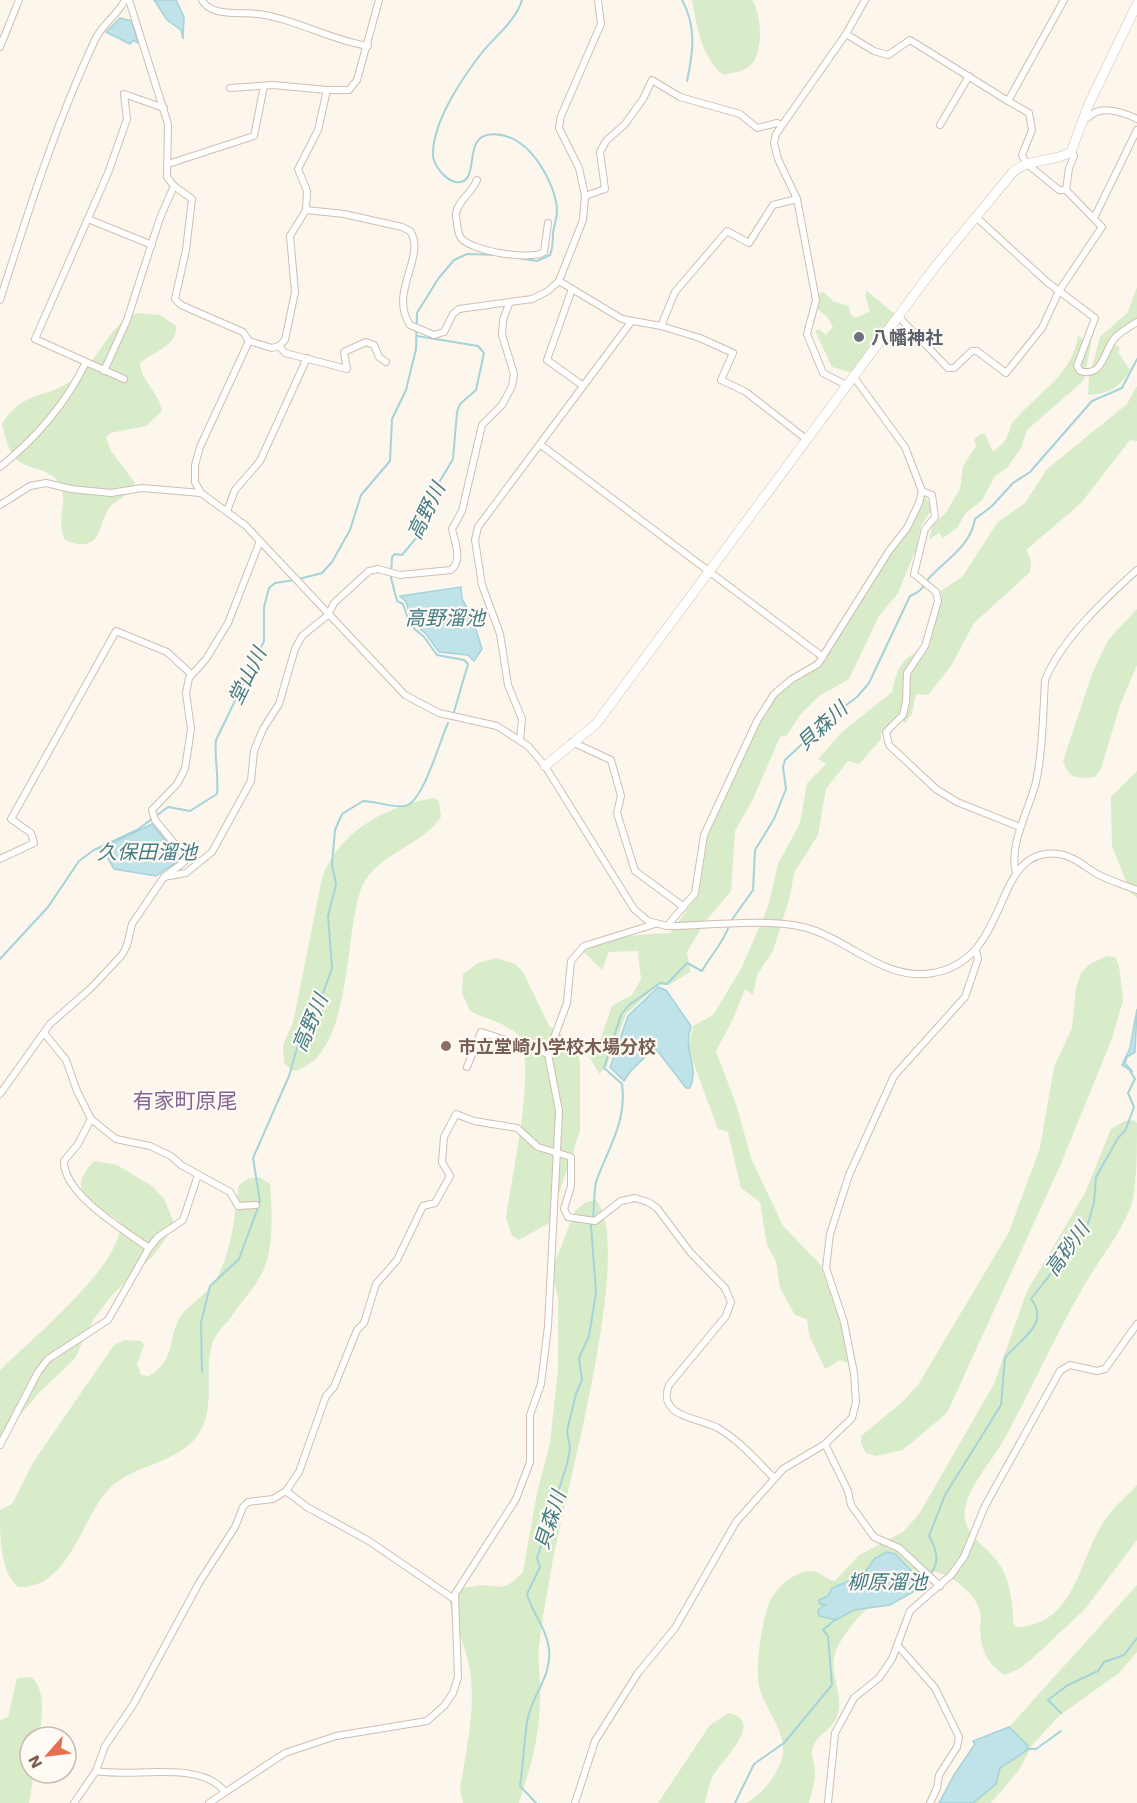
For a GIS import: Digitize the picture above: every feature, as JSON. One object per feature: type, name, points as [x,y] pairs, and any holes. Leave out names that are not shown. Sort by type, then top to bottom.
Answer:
[{"type":"street","points":[[0,47],[19,0]]},
{"type":"street","points":[[127,0],[168,124],[167,177],[174,186],[192,199],[186,250],[174,299],[181,305],[243,332],[249,341],[272,348],[279,346],[285,340],[295,292],[290,236],[306,210],[307,191],[298,169],[318,130],[327,90]]},
{"type":"street","points":[[0,300],[53,139],[95,38],[127,0]]},
{"type":"street","points":[[202,0],[214,10],[260,14],[316,28],[344,42],[368,46]]},
{"type":"street","points":[[230,88],[264,86],[349,90],[357,80],[379,0]]},
{"type":"street","points":[[306,210],[344,214],[402,227],[410,231],[415,245],[402,299],[406,318],[413,327],[420,330],[440,334],[459,309],[509,304],[542,295],[559,281],[583,220],[585,196],[579,168],[559,128],[561,116],[601,24],[598,0]]},
{"type":"street","points":[[846,385],[823,373],[807,334],[816,300],[797,199],[778,159],[774,143],[776,134],[846,34],[865,0]]},
{"type":"street","points":[[1008,101],[1064,0]]},
{"type":"street","points":[[545,766],[596,724],[898,316],[1013,172],[1026,163],[1071,152],[1076,145],[1084,117],[1137,4]]},
{"type":"street","points":[[846,34],[873,51],[888,55],[910,40],[1029,113],[1032,124],[1022,155],[1026,163],[1059,190],[1066,190],[1102,227],[1059,291],[1042,328],[1006,373],[977,351],[972,351],[954,368],[948,368],[898,316]]},
{"type":"street","points":[[940,125],[969,76]]},
{"type":"street","points":[[585,196],[604,189],[600,152],[606,141],[625,124],[644,99],[652,80],[680,97],[741,114],[757,128],[773,123],[782,125]]},
{"type":"street","points":[[168,164],[254,136],[264,86]]},
{"type":"street","points":[[124,379],[85,364],[35,339],[88,219],[127,119],[124,94],[164,108]]},
{"type":"street","points":[[1084,117],[1088,118],[1094,111],[1099,110],[1106,113],[1120,111],[1137,119]]},
{"type":"street","points":[[1094,219],[1137,130]]},
{"type":"street","points":[[1066,190],[1069,168],[1074,156],[1071,152]]},
{"type":"street","points":[[477,180],[456,215],[458,231],[464,240],[478,248],[505,254],[529,257],[539,255],[546,249],[548,223]]},
{"type":"street","points":[[104,371],[127,320],[160,218],[174,186]]},
{"type":"street","points":[[661,326],[675,292],[727,231],[750,243],[772,205],[797,199]]},
{"type":"street","points":[[976,217],[1059,291],[1095,318],[1077,366],[1083,372],[1098,367],[1113,340],[1137,322]]},
{"type":"street","points":[[88,219],[152,245]]},
{"type":"street","points":[[559,281],[631,322],[661,326],[700,338],[733,353],[721,380],[746,392],[806,439]]},
{"type":"street","points":[[572,289],[547,360],[582,386]]},
{"type":"street","points":[[164,877],[186,873],[212,852],[251,781],[254,751],[263,729],[279,704],[298,642],[328,615],[334,603],[374,568],[400,575],[451,570],[457,566],[458,557],[452,529],[462,510],[483,425],[501,405],[512,386],[514,374],[502,335],[503,320],[509,304]]},
{"type":"street","points":[[520,739],[522,719],[508,685],[500,634],[482,585],[475,540],[478,527],[631,322]]},
{"type":"street","points":[[249,341],[200,447],[195,465],[195,482],[201,493],[227,511],[260,541],[394,686],[415,701],[450,717],[487,723],[520,739],[545,766],[638,914],[655,924],[667,926],[791,925],[815,931],[887,968],[910,974],[945,970],[967,959],[976,951],[993,926],[1016,872],[1037,857],[1062,855],[1137,890]]},
{"type":"street","points":[[279,346],[285,353],[346,369],[344,352],[366,342],[374,345],[379,357],[386,362]]},
{"type":"street","points":[[227,511],[235,490],[260,461],[307,358]]},
{"type":"street","points":[[0,467],[40,431],[72,392],[85,364]]},
{"type":"street","points":[[853,376],[895,431],[922,491],[932,495],[935,517],[925,529],[914,570],[915,577],[936,592],[938,601],[925,646],[907,673],[903,715],[889,726],[886,739],[889,745],[936,789],[957,802],[1020,827]]},
{"type":"street","points":[[541,445],[709,569],[823,657]]},
{"type":"street","points":[[0,504],[23,489],[46,483],[111,494],[142,488],[201,493]]},
{"type":"street","points":[[667,926],[695,893],[704,835],[757,721],[774,694],[792,679],[818,664],[889,551],[907,528],[922,491]]},
{"type":"street","points":[[0,1094],[62,1011],[92,988],[122,955],[132,924],[164,877],[185,858],[154,817],[154,807],[177,784],[185,769],[191,722],[186,685],[191,674],[206,659],[228,623],[260,541]]},
{"type":"street","points":[[1016,872],[1014,861],[1020,827],[1036,781],[1045,680],[1062,650],[1112,593],[1137,570]]},
{"type":"street","points":[[0,860],[34,843],[31,833],[11,819],[116,631],[167,652],[191,674]]},
{"type":"street","points":[[572,742],[611,760],[621,796],[617,813],[635,871],[684,907]]},
{"type":"street","points":[[209,1803],[265,1764],[304,1746],[336,1736],[418,1724],[434,1716],[453,1693],[458,1677],[454,1599],[458,1589],[516,1499],[530,1462],[530,1415],[541,1384],[548,1326],[555,1152],[559,1111],[548,1054],[567,1003],[568,972],[575,954],[592,942],[645,929],[655,924]]},
{"type":"street","points":[[575,1803],[595,1741],[638,1673],[675,1628],[736,1522],[774,1478],[793,1462],[825,1444],[846,1426],[856,1410],[854,1373],[844,1322],[826,1268],[825,1257],[839,1201],[894,1077],[965,997],[978,959],[976,951]]},
{"type":"street","points":[[467,1067],[481,1032],[548,1054]]},
{"type":"street","points":[[44,1033],[66,1060],[91,1119],[116,1139],[150,1146],[230,1192],[238,1206],[256,1205]]},
{"type":"street","points":[[74,1803],[96,1771],[105,1746],[133,1704],[199,1583],[235,1527],[243,1507],[248,1502],[273,1499],[286,1491],[299,1472],[326,1396],[334,1387],[357,1329],[364,1323],[376,1284],[397,1260],[423,1206],[435,1203],[450,1176],[442,1162],[444,1137],[456,1114],[474,1121],[517,1128],[538,1147],[570,1156],[573,1161],[571,1186],[564,1209],[568,1217],[595,1221],[609,1207],[635,1198],[657,1208],[690,1252],[725,1288],[731,1302],[729,1312],[671,1382],[667,1398],[674,1410],[707,1423],[730,1436],[774,1478]]},
{"type":"street","points":[[91,1119],[78,1144],[64,1161],[69,1182],[98,1211],[149,1248]]},
{"type":"street","points":[[0,1445],[38,1372],[48,1359],[108,1320],[149,1248],[158,1237],[183,1220],[198,1175]]},
{"type":"street","points":[[828,1803],[839,1724],[854,1698],[879,1678],[899,1647],[910,1611],[951,1575],[964,1557],[981,1514],[1060,1371],[1070,1365],[1097,1371],[1105,1369],[1137,1324]]},
{"type":"street","points":[[825,1444],[857,1516],[874,1538],[899,1548],[939,1586]]},
{"type":"street","points":[[286,1491],[307,1507],[369,1541],[454,1599]]},
{"type":"street","points":[[899,1647],[927,1677],[958,1737],[957,1747],[939,1775],[937,1788],[930,1803]]},
{"type":"street","points":[[96,1771],[126,1774],[171,1772],[192,1775],[212,1780],[224,1791]]},
{"type":"green space","points":[[692,0],[752,0],[760,25],[759,46],[753,63],[747,68],[723,75],[705,50]]},
{"type":"green space","points":[[1137,287],[1137,319],[1111,342],[1120,348],[1118,352],[1130,370],[1113,388],[1102,393],[1088,395],[1089,378],[1100,337],[1128,312]]},
{"type":"green space","points":[[867,291],[896,315],[853,373],[832,367],[815,331],[819,329],[826,335],[833,327],[828,318],[818,309],[818,294],[823,292],[834,302],[849,306],[850,314],[855,318],[870,311],[865,295]]},
{"type":"green space","points":[[137,313],[160,315],[176,326],[176,333],[169,344],[140,363],[143,375],[162,411],[146,426],[110,433],[106,438],[111,451],[135,483],[128,493],[107,511],[98,534],[93,540],[87,544],[78,544],[65,540],[62,533],[63,498],[57,480],[16,459],[8,445],[2,424],[18,405],[64,386],[74,379],[90,363],[110,335],[126,319]]},
{"type":"green space","points":[[1078,336],[1091,343],[1084,380],[1027,430],[1021,448],[1007,468],[995,476],[982,500],[965,514],[957,528],[943,538],[939,533],[929,540],[932,526],[947,511],[960,489],[963,466],[976,446],[974,440],[980,434],[985,434],[993,452],[1002,444],[1014,421],[1052,383],[1069,362]]},
{"type":"green space","points":[[1137,386],[1137,441],[1130,440],[1081,503],[1026,550],[1031,560],[1030,572],[974,623],[951,666],[928,695],[916,694],[912,713],[905,723],[897,716],[881,732],[881,739],[859,764],[848,761],[826,789],[818,835],[794,873],[790,896],[773,951],[757,975],[753,995],[745,989],[733,1019],[716,1051],[737,1107],[751,1158],[783,1226],[820,1264],[842,1328],[849,1364],[840,1360],[825,1369],[809,1335],[807,1319],[795,1315],[780,1288],[776,1261],[767,1245],[760,1202],[741,1188],[728,1132],[718,1129],[688,1048],[693,1026],[713,1015],[741,969],[768,907],[778,864],[800,823],[807,783],[826,764],[818,759],[842,732],[892,692],[899,668],[907,658],[929,647],[941,601],[941,591],[963,576],[997,523],[1025,503],[1047,469],[1127,404]]},
{"type":"green space","points":[[925,496],[930,504],[930,512],[921,526],[916,549],[898,593],[879,616],[849,679],[819,696],[800,715],[787,735],[780,737],[753,799],[735,831],[731,891],[705,922],[687,952],[690,972],[669,985],[658,985],[626,1014],[607,1066],[599,1074],[589,1056],[598,1046],[612,1006],[632,995],[641,979],[638,951],[609,952],[602,970],[583,951],[614,939],[670,933],[699,894],[707,838],[753,735],[776,697],[793,682],[820,667],[891,552],[908,530]]},
{"type":"green space","points":[[1137,609],[1137,665],[1120,705],[1101,769],[1095,777],[1074,776],[1065,767],[1063,761],[1092,674],[1108,640]]},
{"type":"green space","points":[[1137,771],[1137,898],[1131,893],[1112,846],[1111,797]]},
{"type":"green space","points":[[435,798],[439,801],[441,817],[432,828],[375,868],[366,879],[355,913],[343,995],[336,1021],[326,1045],[312,1062],[293,1071],[284,1063],[283,1045],[293,1023],[322,878],[329,862],[352,834],[366,823],[399,807]]},
{"type":"green space","points":[[1107,956],[1115,957],[1119,966],[1123,1001],[1111,1041],[1060,1166],[947,1413],[903,1450],[876,1456],[866,1453],[861,1443],[861,1436],[901,1403],[918,1385],[1009,1232],[1040,1148],[1054,1067],[1072,1028],[1076,988],[1081,973],[1090,964]]},
{"type":"green space","points":[[496,958],[515,964],[523,972],[549,1026],[576,1048],[580,1062],[580,1131],[549,1223],[519,1240],[512,1236],[506,1218],[522,1121],[525,1067],[523,1046],[511,1029],[470,1011],[462,993],[463,974],[478,963]]},
{"type":"green space","points":[[1133,1120],[1137,1123],[1136,1172],[1133,1200],[1128,1212],[1116,1236],[1071,1309],[1005,1438],[972,1490],[965,1509],[965,1518],[971,1533],[995,1558],[1003,1571],[1010,1593],[1013,1622],[1016,1627],[1036,1624],[1051,1616],[1063,1604],[1106,1518],[1137,1485],[1137,1540],[1085,1609],[1021,1668],[1005,1675],[986,1656],[980,1629],[981,1615],[973,1597],[951,1578],[928,1572],[915,1575],[886,1592],[858,1618],[838,1646],[833,1664],[839,1696],[838,1715],[813,1748],[815,1776],[809,1803],[746,1803],[770,1782],[779,1767],[783,1753],[779,1730],[761,1693],[758,1673],[760,1646],[771,1599],[788,1580],[805,1572],[815,1571],[835,1581],[859,1555],[903,1532],[919,1514],[994,1384],[1027,1291],[1085,1193],[1111,1129],[1125,1121]]},
{"type":"green space","points":[[94,1161],[117,1165],[152,1186],[164,1199],[173,1220],[172,1229],[154,1255],[113,1294],[93,1320],[75,1358],[38,1394],[0,1439],[0,1370],[93,1278],[109,1257],[118,1237],[119,1221],[93,1203],[82,1190],[81,1182],[85,1172]]},
{"type":"green space","points":[[259,1177],[270,1184],[272,1227],[267,1259],[258,1281],[212,1343],[209,1358],[208,1408],[202,1428],[194,1440],[171,1457],[117,1482],[97,1505],[61,1566],[49,1578],[35,1585],[18,1587],[4,1563],[0,1510],[12,1504],[34,1461],[114,1345],[125,1340],[141,1341],[144,1345],[137,1364],[141,1375],[149,1376],[163,1364],[181,1316],[209,1289],[219,1273],[231,1236],[239,1185],[247,1179]]},
{"type":"green space","points":[[596,1200],[606,1226],[608,1267],[603,1319],[543,1616],[538,1651],[540,1691],[538,1731],[534,1753],[519,1803],[463,1803],[460,1790],[470,1730],[472,1685],[468,1661],[449,1599],[462,1588],[483,1585],[502,1587],[511,1583],[523,1572],[537,1493],[550,1443],[558,1370],[558,1297],[551,1272],[575,1211],[586,1202]]},
{"type":"green space","points":[[1137,1585],[1137,1652],[1119,1673],[1059,1716],[1033,1744],[1019,1770],[991,1803],[952,1803],[1001,1736]]},
{"type":"green space","points":[[31,1677],[36,1682],[41,1697],[41,1725],[18,1725],[18,1785],[32,1785],[29,1803],[0,1803],[0,1720],[8,1717],[17,1678]]},
{"type":"green space","points":[[729,1713],[739,1718],[743,1724],[743,1732],[713,1776],[705,1803],[658,1803],[710,1725]]},
{"type":"water","points":[[154,0],[176,0],[184,17],[183,39],[181,30],[167,20]]},
{"type":"water","points":[[120,18],[132,21],[138,43],[133,40],[130,44],[106,32]]},
{"type":"water","name":"高野溜池","points":[[461,587],[462,599],[471,614],[482,649],[474,661],[468,655],[439,652],[426,634],[412,622],[406,602],[400,596]]},
{"type":"water","name":"久保田溜池","points":[[152,824],[181,859],[156,876],[114,869],[102,848]]},
{"type":"water","points":[[658,987],[666,990],[691,1026],[688,1044],[693,1080],[690,1088],[686,1088],[656,1049],[652,1050],[630,1072],[624,1081],[610,1067],[628,1016]]},
{"type":"water","points":[[1137,1009],[1135,1052],[1127,1057],[1125,1063],[1133,1072],[1122,1065],[1130,1048]]},
{"type":"water","name":"柳原溜池","points":[[887,1552],[895,1554],[925,1585],[890,1605],[854,1610],[836,1620],[819,1616],[818,1610],[825,1605],[820,1604],[819,1600],[828,1596],[832,1588],[863,1575],[875,1558]]},
{"type":"water","points":[[1009,1727],[1028,1746],[1026,1751],[1000,1768],[996,1784],[973,1803],[939,1803],[975,1744],[973,1741]]},
{"type":"waterway","name":"高野川","points":[[518,258],[537,261],[550,255],[557,216],[556,200],[552,188],[540,164],[532,154],[522,145],[501,135],[481,137],[474,149],[470,172],[462,182],[445,177],[433,155],[434,142],[443,114],[459,86],[476,60],[511,21],[522,0]]},
{"type":"waterway","points":[[682,0],[692,30],[691,60],[687,81]]},
{"type":"waterway","name":"堂山川","points":[[299,579],[322,573],[332,562],[350,530],[361,495],[390,461],[392,419],[406,390],[416,349],[417,313],[438,279],[454,260],[467,254],[498,255]]},
{"type":"waterway","name":"高野川","points":[[417,336],[478,346],[484,353],[476,390],[460,404],[457,412],[453,459],[421,513],[417,537],[402,555],[395,554],[392,557],[391,578],[397,601],[403,604],[410,625],[424,637],[437,655],[464,660],[468,664],[454,712]]},
{"type":"waterway","name":"貝森川","points":[[731,921],[753,890],[755,850],[774,819],[786,789],[783,767],[785,760],[833,715],[857,697],[869,683],[910,596],[921,589],[959,550],[969,536],[975,519],[992,506],[1013,483],[1030,472],[1092,401],[1122,388],[1137,359]]},
{"type":"waterway","name":"堂山川","points":[[0,959],[48,907],[79,861],[94,850],[137,830],[168,807],[190,811],[217,794],[216,740],[264,641],[264,607],[269,588],[275,583],[294,580]]},
{"type":"waterway","name":"高野川","points":[[202,1372],[201,1323],[210,1286],[239,1259],[260,1202],[253,1158],[289,1076],[298,1045],[311,1027],[332,968],[328,916],[336,885],[332,864],[335,830],[342,814],[363,801],[400,806],[412,802],[430,770],[448,723]]},
{"type":"waterway","name":"貝森川","points":[[593,1216],[597,1179],[616,1133],[622,1110],[622,1084],[604,1068],[621,1015],[628,1006],[660,983],[667,984],[687,963],[702,971],[729,926]]},
{"type":"waterway","name":"高砂川","points":[[920,1582],[927,1578],[935,1568],[935,1550],[929,1536],[945,1495],[1001,1405],[1005,1358],[1035,1324],[1036,1308],[1031,1299],[1087,1227],[1094,1203],[1096,1177],[1118,1138],[1125,1131],[1134,1107],[1128,1093],[1135,1079],[1130,1071]]},
{"type":"waterway","name":"貝森川","points":[[536,1803],[520,1786],[529,1712],[547,1669],[549,1649],[527,1594],[540,1567],[537,1558],[567,1464],[570,1448],[567,1431],[576,1394],[582,1380],[579,1358],[589,1336],[596,1292],[591,1225]]},
{"type":"waterway","points":[[735,1803],[754,1764],[784,1743],[832,1685],[828,1636],[823,1630],[836,1619]]},
{"type":"waterway","points":[[1061,1713],[1048,1700],[1068,1685],[1098,1671],[1104,1662],[1124,1655],[1137,1638]]},
{"type":"waterway","points":[[1027,1749],[1036,1749],[1061,1731]]},
{"type":"place","name":"八幡神社","points":[[859,337]]},
{"type":"place","name":"市立堂崎小学校木場分校","points":[[446,1046]]},
{"type":"district","name":"有家町原尾","points":[[185,1100]]}]
